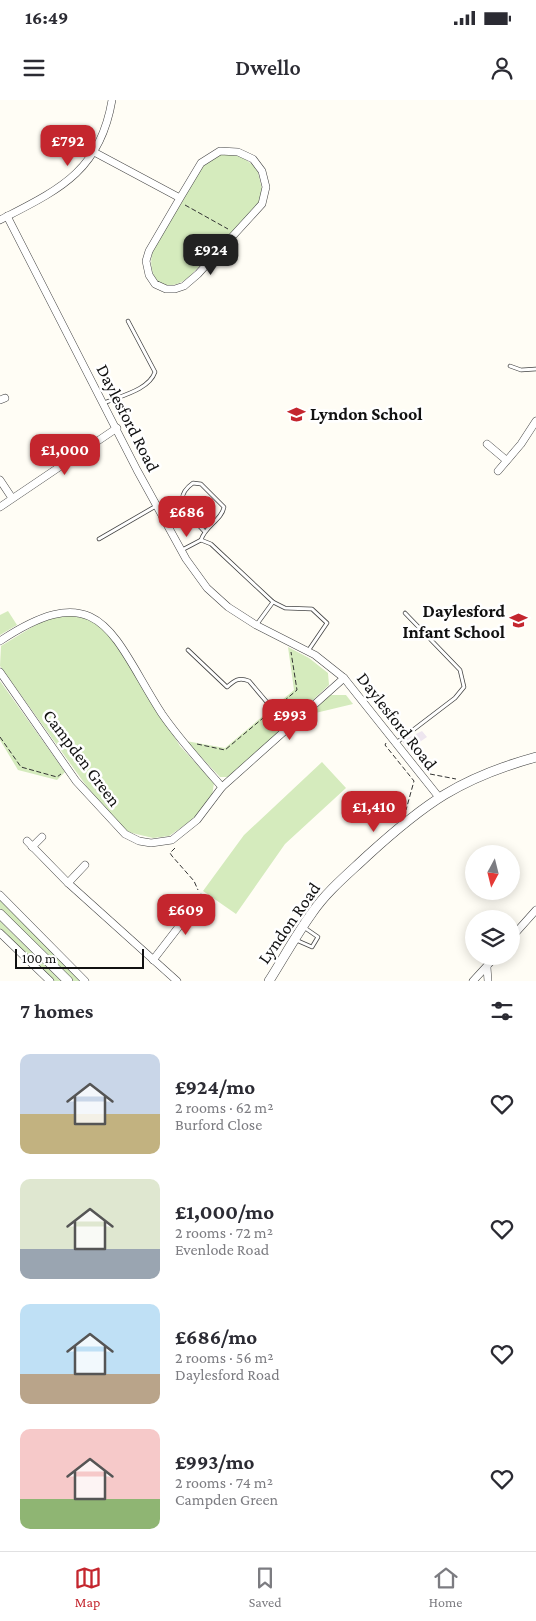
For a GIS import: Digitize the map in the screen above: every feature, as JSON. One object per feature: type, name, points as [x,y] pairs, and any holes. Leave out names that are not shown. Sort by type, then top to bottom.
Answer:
[{"type":"street","points":[[0,220],[58,190],[77,174],[94,152],[104,132],[112,100]]},
{"type":"street","points":[[228,150],[248,156],[260,166],[266,187],[262,204],[236,233],[184,286],[166,289],[155,284],[149,275],[146,262],[149,251],[201,163],[210,155],[228,150]]},
{"type":"street","points":[[94,152],[179,200]]},
{"type":"street","name":"Daylesford Road","points":[[7,216],[157,506],[181,550],[207,588],[228,607],[256,625],[308,651],[344,678],[438,796]]},
{"type":"street","points":[[498,471],[521,444],[536,421]]},
{"type":"street","points":[[0,507],[117,428]]},
{"type":"street","points":[[487,444],[506,460]]},
{"type":"street","points":[[0,480],[12,498]]},
{"type":"street","points":[[0,641],[48,614],[76,612],[90,617],[116,637],[181,741],[222,787]]},
{"type":"street","name":"Campden Green","points":[[0,672],[68,769],[101,811],[125,834],[139,841],[151,843],[172,840],[197,820],[222,787],[344,678]]},
{"type":"street","name":"Lyndon Road","points":[[269,981],[303,927],[336,885],[397,829],[438,796],[486,772],[536,757]]},
{"type":"street","points":[[32,847],[42,837]]},
{"type":"street","points":[[27,841],[68,883],[177,981]]},
{"type":"street","points":[[68,883],[85,865]]},
{"type":"street","points":[[0,895],[85,981]]},
{"type":"street","points":[[153,960],[201,898]]},
{"type":"street","points":[[520,928],[536,910]]},
{"type":"street","points":[[0,914],[68,981]]},
{"type":"street","points":[[0,933],[50,981]]},
{"type":"street","points":[[473,981],[487,967]]},
{"type":"street","points":[[487,967],[488,981]]},
{"type":"lane","points":[[104,403],[138,388],[153,378],[155,372],[128,321]]},
{"type":"lane","points":[[510,366],[521,370],[536,369]]},
{"type":"lane","points":[[181,550],[201,540],[204,531],[223,513],[224,507],[201,484],[192,483],[186,488],[181,498],[184,508],[204,531]]},
{"type":"lane","points":[[99,539],[157,506]]},
{"type":"lane","points":[[201,540],[211,544],[273,602],[285,608],[312,609],[328,623],[308,651]]},
{"type":"lane","points":[[256,625],[273,602]]},
{"type":"lane","points":[[396,743],[455,698],[464,687],[460,670],[405,613]]},
{"type":"lane","points":[[188,650],[227,687],[236,679],[243,678],[249,681],[289,727]]},
{"type":"lane","points":[[295,940],[311,948],[318,938],[303,927]]},
{"type":"path","points":[[179,200],[236,233]]},
{"type":"path","points":[[181,741],[225,750],[297,690],[289,641]]},
{"type":"path","points":[[389,735],[385,745],[414,781],[404,815]]},
{"type":"path","points":[[0,736],[21,767],[57,777],[68,769]]},
{"type":"path","points":[[417,771],[456,779]]},
{"type":"path","points":[[177,837],[178,844],[170,854],[194,881],[201,898]]},
{"type":"shaded area","points":[[422,731],[427,737],[408,750],[402,741]]},
{"type":"green space","points":[[222,154],[238,154],[257,168],[262,189],[259,203],[189,277],[180,283],[165,285],[154,276],[151,260],[153,250],[203,165],[212,158]]},
{"type":"green space","points":[[8,611],[17,625],[0,635],[0,615]]},
{"type":"green space","points":[[66,615],[89,619],[105,630],[132,668],[180,746],[214,783],[212,796],[195,818],[169,836],[153,838],[128,832],[103,809],[0,666],[1,646],[47,618]]},
{"type":"green space","points":[[288,647],[309,658],[328,673],[329,685],[230,777],[220,777],[186,741],[225,748],[294,690]]},
{"type":"green space","points":[[0,681],[65,772],[57,780],[18,770],[0,740]]},
{"type":"green space","points":[[329,695],[346,695],[353,704],[307,715]]},
{"type":"green space","points":[[322,762],[346,788],[285,844],[236,914],[203,891],[244,835]]},
{"type":"green space","points":[[0,900],[82,981],[73,981],[6,915],[0,909]]},
{"type":"green space","points":[[0,921],[61,981],[54,981],[7,936],[0,929]]},
{"type":"place","name":"Lyndon School","points":[[296,414]]},
{"type":"place","name":"Daylesford Infant School","points":[[519,621]]}]
